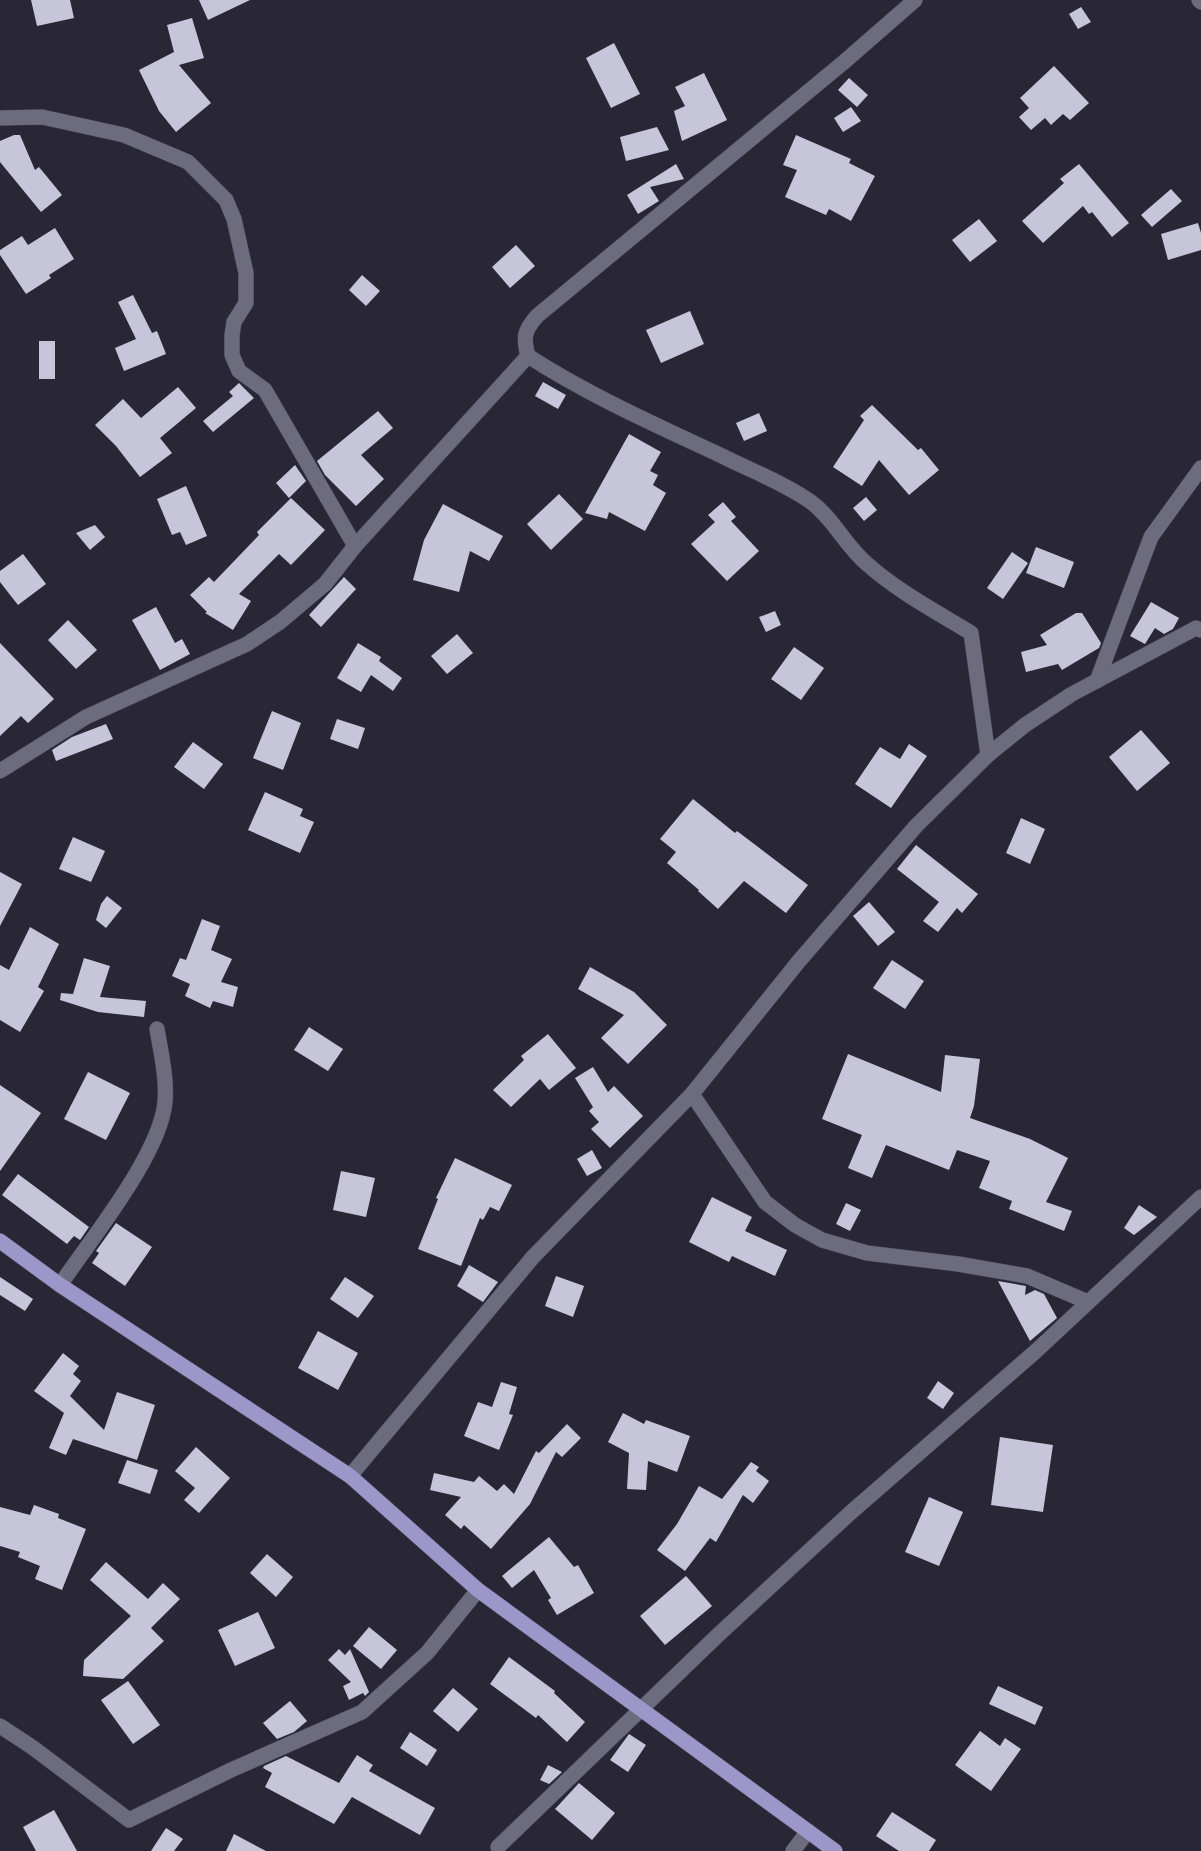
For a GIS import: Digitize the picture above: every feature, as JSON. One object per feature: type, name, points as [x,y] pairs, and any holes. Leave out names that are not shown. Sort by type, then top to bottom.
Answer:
[{"type":"main road","points":[[0,1241],[60,1285],[350,1476],[478,1590],[835,1851]]},
{"type":"street","points":[[915,0],[844,62],[537,316],[529,326],[524,340],[528,356],[568,381],[786,487],[812,503],[863,561],[888,582],[971,633],[988,755]]},
{"type":"street","points":[[0,118],[42,117],[124,135],[188,162],[226,200],[234,219],[246,273],[246,303],[234,322],[232,355],[239,371],[265,390],[355,546]]},
{"type":"street","points":[[0,771],[86,717],[247,644],[280,622],[325,584],[355,546],[528,356]]},
{"type":"street","points":[[1097,681],[1151,537],[1201,468]]},
{"type":"street","points":[[350,1476],[533,1257],[692,1094],[799,961],[908,835],[988,755],[1025,725],[1072,694],[1200,627]]},
{"type":"street","points":[[60,1285],[118,1201],[156,1136],[162,1116],[165,1088],[157,1029]]},
{"type":"street","points":[[692,1094],[765,1202],[795,1225],[822,1240],[867,1253],[958,1264],[1028,1276],[1088,1302]]},
{"type":"street","points":[[498,1847],[717,1636],[849,1514],[1036,1351],[1201,1197]]},
{"type":"street","points":[[0,1726],[32,1747],[129,1820],[231,1770],[362,1712],[427,1653],[478,1590]]},
{"type":"street","points":[[793,1851],[808,1832]]},
{"type":"building","points":[[31,0],[70,0],[74,18],[37,26]]},
{"type":"building","points":[[199,0],[250,0],[208,20]]},
{"type":"building","points":[[1081,7],[1091,22],[1078,29],[1069,14]]},
{"type":"building","points":[[192,18],[204,58],[179,65],[211,103],[176,132],[159,111],[139,70],[174,52],[167,25]]},
{"type":"building","points":[[614,43],[640,94],[611,108],[586,58]]},
{"type":"building","points":[[1054,66],[1089,103],[1070,120],[1063,114],[1051,125],[1045,118],[1031,130],[1019,117],[1029,108],[1020,98]]},
{"type":"building","points":[[704,73],[727,120],[682,141],[674,111],[685,106],[675,87]]},
{"type":"building","points":[[849,78],[868,95],[857,107],[838,90]]},
{"type":"building","points":[[851,107],[861,121],[843,132],[834,118]]},
{"type":"building","points":[[657,127],[669,150],[626,161],[620,137]]},
{"type":"building","points":[[20,135],[35,170],[39,167],[62,195],[41,212],[0,162],[0,141]]},
{"type":"building","points":[[796,135],[851,159],[849,163],[875,176],[851,221],[829,209],[826,215],[785,197],[797,170],[783,165]]},
{"type":"building","points":[[676,164],[684,179],[650,187],[659,201],[638,214],[627,195]]},
{"type":"building","points":[[1079,164],[1129,223],[1112,237],[1092,212],[1089,214],[1083,206],[1043,243],[1022,221],[1064,183],[1060,179]]},
{"type":"building","points":[[1171,189],[1182,201],[1152,227],[1141,215]]},
{"type":"building","points":[[979,219],[997,241],[970,262],[952,240]]},
{"type":"building","points":[[1198,223],[1201,233],[1201,250],[1168,260],[1161,234]]},
{"type":"building","points":[[55,228],[74,259],[49,275],[51,278],[26,294],[0,255],[0,250],[22,236],[28,245]]},
{"type":"building","points":[[516,245],[535,266],[510,288],[492,267]]},
{"type":"building","points":[[362,275],[380,291],[366,306],[349,290]]},
{"type":"building","points":[[133,295],[152,333],[157,331],[166,354],[124,371],[115,348],[136,339],[118,302]]},
{"type":"building","points":[[690,311],[704,344],[661,363],[646,330]]},
{"type":"building","points":[[39,341],[55,341],[55,379],[39,379]]},
{"type":"building","points":[[543,382],[566,395],[558,409],[535,396]]},
{"type":"building","points":[[239,383],[254,398],[213,432],[203,421],[233,396],[229,392]]},
{"type":"building","points":[[178,387],[196,408],[160,438],[172,453],[140,477],[116,446],[95,425],[123,399],[141,418]]},
{"type":"building","points":[[872,405],[918,450],[921,448],[939,470],[909,495],[879,460],[862,486],[833,467],[864,420],[860,416]]},
{"type":"building","points":[[378,411],[393,428],[361,455],[384,479],[356,506],[325,475],[317,461]]},
{"type":"building","points":[[759,413],[767,431],[744,441],[736,423]]},
{"type":"building","points":[[629,434],[661,452],[650,471],[658,475],[653,485],[666,493],[645,531],[609,512],[607,519],[585,513]]},
{"type":"building","points":[[295,465],[306,481],[289,498],[276,483]]},
{"type":"building","points":[[186,486],[207,536],[186,545],[180,532],[172,535],[157,499]]},
{"type":"building","points":[[559,494],[583,519],[551,550],[527,524]]},
{"type":"building","points":[[866,497],[877,510],[864,521],[853,508]]},
{"type":"building","points":[[291,498],[325,530],[291,565],[279,554],[239,594],[251,601],[233,630],[205,613],[207,612],[190,595],[209,577],[214,582],[259,535],[257,532]]},
{"type":"building","points":[[723,502],[736,517],[731,521],[759,551],[727,581],[691,544],[715,522],[708,515]]},
{"type":"building","points":[[443,504],[503,536],[489,561],[470,551],[459,592],[413,580],[424,540]]},
{"type":"building","points":[[95,525],[105,537],[90,550],[76,533]]},
{"type":"building","points":[[1036,547],[1074,562],[1064,588],[1026,573]]},
{"type":"building","points":[[1012,552],[1028,563],[1003,599],[987,588]]},
{"type":"building","points":[[23,554],[46,584],[18,605],[0,582],[0,571]]},
{"type":"building","points":[[344,577],[356,589],[321,627],[309,615]]},
{"type":"building","points":[[1151,602],[1179,618],[1173,629],[1164,634],[1155,628],[1145,644],[1130,636]]},
{"type":"building","points":[[156,607],[175,643],[182,639],[190,654],[160,670],[132,620]]},
{"type":"building","points":[[775,611],[781,625],[766,632],[759,617]]},
{"type":"building","points":[[1076,613],[1082,613],[1101,643],[1099,648],[1062,670],[1058,664],[1026,672],[1021,652],[1047,645],[1040,635]]},
{"type":"building","points":[[68,620],[97,650],[76,669],[48,640]]},
{"type":"building","points":[[457,634],[473,653],[447,674],[431,656]]},
{"type":"building","points":[[0,643],[54,699],[28,723],[21,716],[0,736]]},
{"type":"building","points":[[358,643],[381,657],[379,661],[402,678],[393,691],[371,675],[361,692],[337,678]]},
{"type":"building","points":[[794,647],[824,668],[801,700],[771,679]]},
{"type":"building","points":[[272,711],[301,723],[283,770],[253,758]]},
{"type":"building","points":[[337,719],[365,728],[358,749],[330,739]]},
{"type":"building","points":[[106,724],[113,739],[56,761],[52,750],[72,737]]},
{"type":"building","points":[[1141,730],[1170,763],[1137,791],[1109,757]]},
{"type":"building","points":[[193,742],[223,764],[204,789],[174,767]]},
{"type":"building","points":[[909,744],[927,756],[891,808],[855,784],[880,747],[900,759]]},
{"type":"building","points":[[265,792],[303,809],[300,816],[314,822],[300,853],[248,830]]},
{"type":"building","points":[[693,799],[735,833],[737,831],[808,885],[786,913],[744,881],[718,909],[667,863],[676,852],[660,839]]},
{"type":"building","points":[[1021,818],[1045,829],[1030,864],[1006,853]]},
{"type":"building","points":[[73,837],[105,851],[91,882],[59,869]]},
{"type":"building","points":[[916,845],[978,894],[962,913],[957,908],[938,932],[923,921],[939,902],[897,869]]},
{"type":"building","points":[[0,872],[22,884],[0,926]]},
{"type":"building","points":[[107,896],[122,908],[106,928],[96,920],[101,904]]},
{"type":"building","points":[[869,902],[895,932],[878,946],[853,916]]},
{"type":"building","points":[[202,919],[220,926],[211,950],[232,959],[221,982],[238,987],[233,1007],[213,1001],[210,1008],[185,996],[190,984],[172,976],[180,958],[186,960]]},
{"type":"building","points":[[30,927],[59,944],[38,987],[44,991],[20,1032],[0,1020],[0,965],[9,970]]},
{"type":"building","points":[[84,958],[110,966],[100,997],[146,1001],[144,1017],[98,1012],[60,1000],[61,993],[73,994]]},
{"type":"building","points":[[892,960],[924,981],[905,1009],[873,988]]},
{"type":"building","points":[[590,967],[634,992],[667,1025],[628,1064],[601,1038],[624,1015],[578,989]]},
{"type":"building","points":[[309,1027],[343,1049],[328,1071],[294,1050]]},
{"type":"building","points":[[548,1034],[576,1068],[549,1090],[540,1079],[511,1107],[493,1090],[524,1060],[521,1056]]},
{"type":"building","points":[[848,1054],[941,1092],[945,1055],[980,1059],[974,1106],[970,1118],[1030,1139],[1068,1158],[1046,1202],[1072,1211],[1064,1231],[1009,1209],[1012,1201],[979,1188],[990,1161],[957,1150],[949,1170],[886,1145],[872,1178],[848,1168],[862,1135],[822,1119]]},
{"type":"building","points":[[593,1067],[608,1092],[614,1086],[643,1116],[610,1148],[591,1129],[599,1122],[589,1111],[593,1107],[575,1078]]},
{"type":"building","points":[[88,1072],[130,1093],[106,1140],[64,1119]]},
{"type":"building","points":[[0,1085],[41,1113],[0,1171]]},
{"type":"building","points":[[592,1150],[602,1168],[587,1176],[577,1159]]},
{"type":"building","points":[[455,1158],[512,1185],[499,1211],[490,1207],[483,1220],[480,1218],[461,1266],[418,1249],[438,1199],[436,1198]]},
{"type":"building","points":[[341,1171],[375,1178],[366,1217],[333,1210]]},
{"type":"building","points":[[18,1174],[89,1227],[80,1240],[74,1236],[67,1244],[2,1195]]},
{"type":"building","points":[[712,1197],[752,1217],[745,1231],[787,1250],[775,1276],[732,1256],[729,1262],[689,1242]]},
{"type":"building","points":[[846,1203],[861,1210],[850,1231],[836,1224]]},
{"type":"building","points":[[1139,1205],[1157,1217],[1134,1235],[1124,1228]]},
{"type":"building","points":[[116,1223],[152,1247],[125,1286],[92,1263],[99,1253],[96,1251]]},
{"type":"building","points":[[469,1265],[498,1282],[483,1302],[457,1286]]},
{"type":"building","points":[[556,1276],[584,1286],[573,1317],[545,1306]]},
{"type":"building","points":[[0,1277],[33,1299],[25,1311],[0,1295]]},
{"type":"building","points":[[345,1277],[374,1296],[358,1318],[330,1299]]},
{"type":"building","points":[[998,1281],[1026,1286],[1025,1295],[1035,1290],[1044,1294],[1057,1318],[1030,1341]]},
{"type":"building","points":[[318,1331],[358,1353],[338,1390],[298,1368]]},
{"type":"building","points":[[63,1353],[79,1366],[73,1374],[81,1381],[70,1396],[104,1430],[117,1392],[155,1405],[137,1460],[73,1439],[66,1455],[49,1448],[64,1413],[34,1391]]},
{"type":"building","points":[[938,1381],[954,1393],[943,1409],[927,1398]]},
{"type":"building","points":[[501,1382],[517,1387],[509,1414],[513,1415],[499,1450],[464,1436],[478,1402],[492,1407]]},
{"type":"building","points":[[623,1413],[644,1424],[646,1420],[690,1436],[677,1472],[648,1461],[646,1490],[627,1489],[629,1453],[608,1442]]},
{"type":"building","points":[[567,1424],[581,1438],[562,1457],[556,1452],[530,1504],[491,1549],[464,1525],[461,1529],[445,1515],[461,1497],[430,1490],[434,1473],[474,1482],[479,1476],[497,1491],[504,1484],[514,1494],[536,1451],[539,1453]]},
{"type":"building","points":[[1000,1437],[1053,1445],[1043,1512],[991,1505]]},
{"type":"building","points":[[196,1447],[230,1478],[199,1513],[184,1500],[195,1488],[175,1471]]},
{"type":"building","points":[[127,1460],[158,1470],[150,1494],[118,1483]]},
{"type":"building","points":[[751,1462],[759,1467],[756,1471],[769,1481],[753,1503],[743,1495],[716,1542],[710,1538],[685,1571],[657,1550],[677,1524],[699,1486],[722,1499]]},
{"type":"building","points":[[929,1497],[963,1512],[939,1566],[905,1552]]},
{"type":"building","points":[[34,1505],[59,1514],[58,1518],[86,1529],[62,1590],[35,1579],[40,1566],[18,1557],[20,1552],[0,1546],[0,1507],[30,1515]]},
{"type":"building","points":[[549,1537],[574,1567],[578,1565],[594,1593],[557,1615],[548,1600],[551,1598],[534,1570],[512,1588],[502,1576]]},
{"type":"building","points":[[267,1554],[293,1577],[276,1597],[250,1573]]},
{"type":"building","points":[[106,1562],[148,1599],[163,1583],[180,1599],[151,1628],[164,1641],[123,1679],[83,1676],[84,1660],[131,1616],[90,1580]]},
{"type":"building","points":[[686,1576],[712,1606],[665,1645],[640,1616]]},
{"type":"building","points":[[258,1612],[275,1648],[235,1666],[218,1630]]},
{"type":"building","points":[[369,1627],[397,1650],[381,1669],[353,1646]]},
{"type":"building","points":[[339,1649],[345,1655],[350,1649],[369,1692],[365,1696],[363,1693],[349,1700],[343,1686],[351,1682],[328,1660]]},
{"type":"building","points":[[509,1657],[555,1691],[554,1693],[585,1722],[567,1742],[538,1715],[536,1718],[490,1684]]},
{"type":"building","points":[[128,1681],[160,1725],[133,1744],[101,1700]]},
{"type":"building","points":[[998,1686],[1043,1707],[1035,1725],[989,1704]]},
{"type":"building","points":[[453,1688],[478,1709],[458,1732],[433,1711]]},
{"type":"building","points":[[290,1701],[307,1721],[294,1732],[277,1739],[263,1723]]},
{"type":"building","points":[[980,1731],[1000,1746],[1005,1738],[1021,1749],[991,1791],[955,1765]]},
{"type":"building","points":[[410,1732],[437,1750],[427,1766],[400,1748]]},
{"type":"building","points":[[629,1734],[646,1745],[628,1772],[610,1760]]},
{"type":"building","points":[[357,1755],[373,1765],[369,1771],[435,1808],[420,1835],[352,1797],[334,1824],[265,1787],[272,1773],[263,1768],[264,1766],[286,1756],[339,1783]]},
{"type":"building","points":[[548,1765],[562,1772],[549,1784],[540,1780]]},
{"type":"building","points":[[579,1783],[615,1813],[592,1840],[555,1809]]},
{"type":"building","points":[[54,1810],[77,1851],[36,1851],[23,1827]]},
{"type":"building","points":[[892,1812],[936,1840],[929,1851],[899,1851],[876,1836]]},
{"type":"building","points":[[166,1828],[183,1839],[174,1851],[151,1851]]},
{"type":"building","points":[[234,1834],[266,1851],[226,1851]]}]
